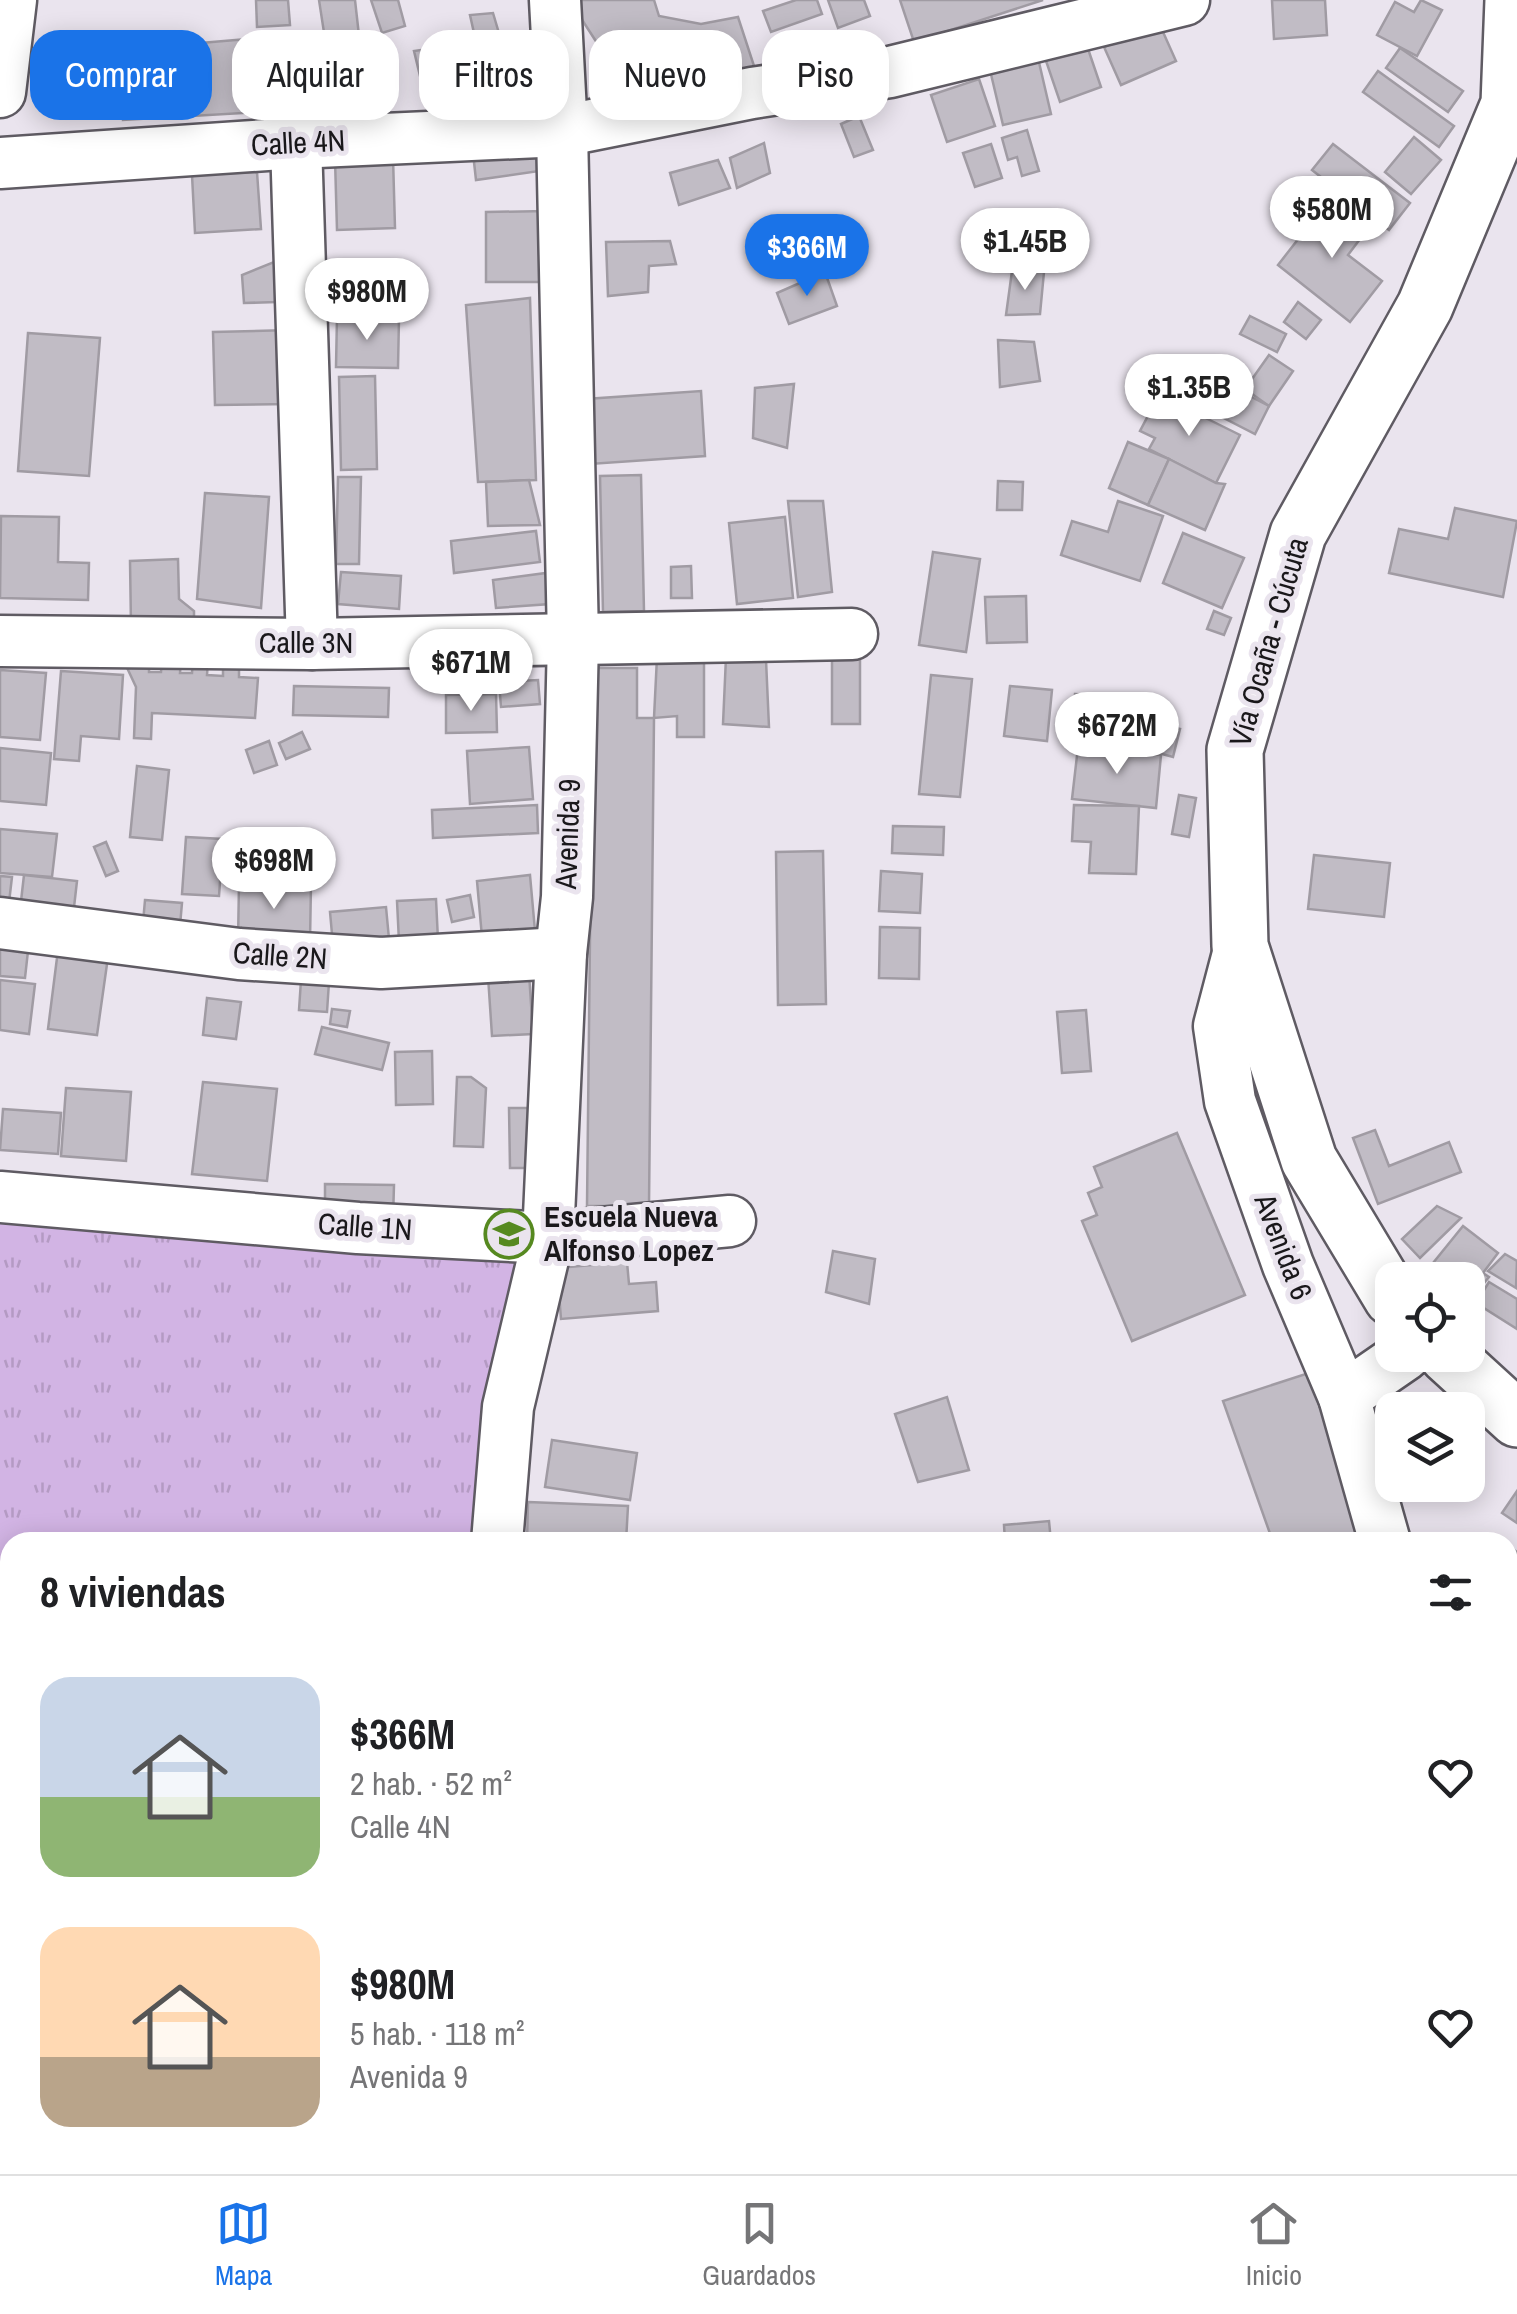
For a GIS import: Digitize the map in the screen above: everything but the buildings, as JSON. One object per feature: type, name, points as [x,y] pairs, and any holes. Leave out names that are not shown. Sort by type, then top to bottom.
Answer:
[{"type":"main road","name":"Vía Ocaña - Cúcuta","points":[[1375,1270],[1309,1160],[1240,946],[1235,750],[1298,534],[1425,306],[1509,104],[1512,0]]},
{"type":"main road","points":[[1466,1372],[1517,1419]]},
{"type":"street","points":[[0,92],[11,0]]},
{"type":"street","name":"Avenida 9","points":[[497,1532],[508,1407],[548,1238],[567,897],[573,639],[562,131],[555,0]]},
{"type":"street","name":"Calle 4N","points":[[0,163],[296,142],[562,131],[752,92],[890,72],[1184,0]]},
{"type":"street","points":[[296,142],[312,644]]},
{"type":"street","name":"Calle 3N","points":[[0,642],[312,644],[852,634]]},
{"type":"street","name":"Calle 2N","points":[[0,923],[239,954],[381,963],[561,953]]},
{"type":"street","name":"Avenida 6","points":[[1240,946],[1219,1026],[1230,1101],[1288,1265],[1344,1397],[1382,1532]]},
{"type":"street","name":"Calle 1N","points":[[0,1197],[358,1228],[548,1238],[730,1220]]},
{"type":"street","points":[[1344,1397],[1381,1372]]},
{"type":"green space","points":[[0,1213],[521,1263],[485,1532],[0,1532]]},
{"type":"place","name":"Escuela Nueva Alfonso Lopez","points":[[509,1234]]}]
